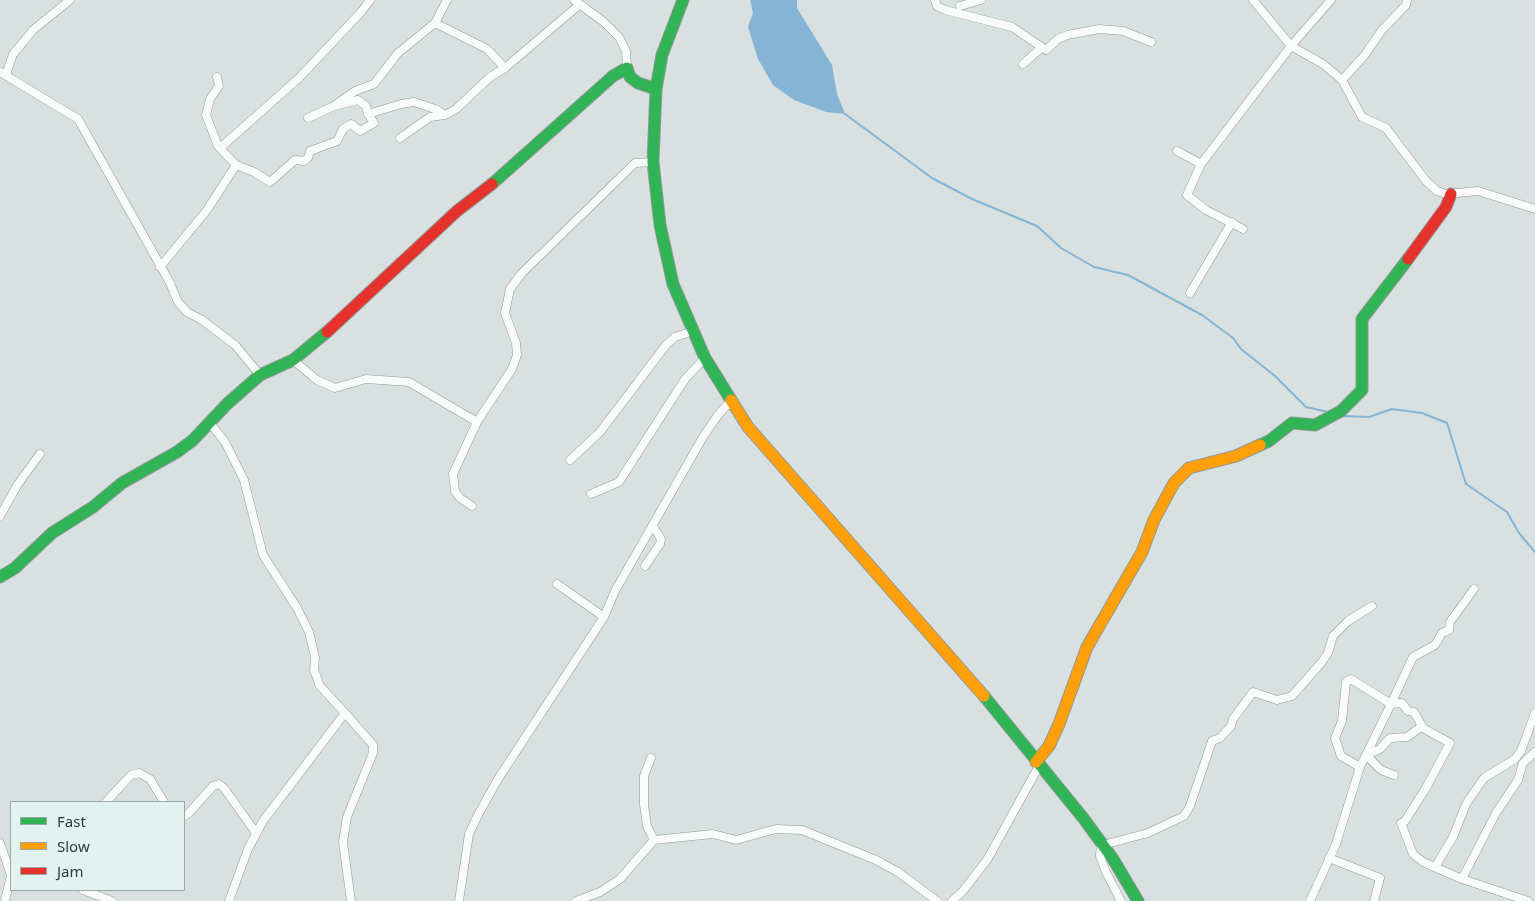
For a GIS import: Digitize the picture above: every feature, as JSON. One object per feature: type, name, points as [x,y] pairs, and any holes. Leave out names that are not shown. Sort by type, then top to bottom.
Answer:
[{"type":"street","points":[[70,0],[33,30],[13,54],[3,73],[68,111],[83,124],[181,306],[236,345],[260,375]]},
{"type":"street","points":[[220,148],[298,78],[362,12],[370,0]]},
{"type":"street","points":[[334,106],[355,90],[374,84],[398,53],[435,23],[447,0]]},
{"type":"street","points":[[683,0],[662,56],[656,89],[653,162],[660,225],[673,284],[705,358],[748,427],[980,692],[1102,844],[1138,901]]},
{"type":"street","points":[[935,0],[937,6],[945,10],[1012,27],[1046,50],[1058,39],[1067,35],[1098,29],[1123,32],[1151,42]]},
{"type":"street","points":[[960,6],[981,0]]},
{"type":"street","points":[[1253,0],[1290,46],[1323,64],[1342,80],[1362,117],[1386,128],[1426,181],[1441,193],[1451,194],[1478,191],[1535,209]]},
{"type":"street","points":[[1243,229],[1206,210],[1187,195],[1201,164],[1290,46],[1332,0]]},
{"type":"street","points":[[1342,80],[1364,56],[1382,30],[1406,5],[1407,0]]},
{"type":"street","points":[[400,138],[430,117],[445,115],[456,109],[490,77],[506,68],[576,2],[604,22],[619,37],[626,51],[627,68],[630,77],[638,83],[656,89]]},
{"type":"street","points":[[435,23],[487,49],[506,68]]},
{"type":"street","points":[[1023,64],[1041,48]]},
{"type":"street","points":[[0,578],[15,568],[57,529],[93,507],[129,478],[177,452],[260,375],[293,360],[344,317],[457,211],[553,131],[597,89],[627,68]]},
{"type":"street","points":[[217,76],[219,86],[210,100],[206,115],[220,148],[236,165],[254,172],[270,182],[295,160],[304,161],[308,158],[310,152],[337,141],[343,128],[351,124],[360,131],[374,123],[368,114],[366,106],[358,100],[334,106],[308,118]]},
{"type":"street","points":[[368,114],[414,102],[435,108],[445,115]]},
{"type":"street","points":[[1177,151],[1201,164]]},
{"type":"street","points":[[472,506],[460,498],[455,491],[453,474],[477,422],[512,369],[517,355],[516,343],[504,313],[510,289],[522,273],[635,162],[653,162]]},
{"type":"street","points":[[160,267],[207,210],[236,165]]},
{"type":"street","points":[[952,901],[962,892],[987,860],[1049,746],[1087,647],[1142,552],[1154,520],[1174,483],[1189,468],[1244,452],[1269,441],[1292,423],[1315,425],[1341,411],[1351,402],[1362,390],[1362,319],[1428,234],[1446,207],[1451,194]]},
{"type":"street","points":[[1190,293],[1232,222]]},
{"type":"street","points":[[570,460],[600,432],[666,345],[675,337],[693,330]]},
{"type":"street","points":[[591,494],[619,482],[685,379],[705,358]]},
{"type":"street","points":[[293,360],[317,380],[335,388],[366,379],[409,382],[477,422]]},
{"type":"street","points":[[459,901],[469,834],[478,815],[498,779],[604,617],[615,591],[713,421],[727,405],[732,404]]},
{"type":"street","points":[[210,423],[225,442],[244,480],[263,555],[297,608],[309,632],[316,657],[314,670],[320,686],[373,745],[373,753],[347,817],[342,842],[351,901]]},
{"type":"street","points":[[0,516],[18,484],[40,454]]},
{"type":"street","points":[[645,566],[660,544],[658,531],[653,526]]},
{"type":"street","points":[[557,584],[604,617]]},
{"type":"street","points":[[1310,901],[1329,858],[1360,767],[1413,657],[1435,646],[1442,633],[1449,630],[1450,622],[1474,589]]},
{"type":"street","points":[[1102,844],[1148,833],[1184,816],[1190,806],[1212,741],[1220,738],[1231,726],[1253,692],[1277,700],[1292,696],[1324,658],[1333,636],[1348,621],[1372,606]]},
{"type":"street","points":[[1360,767],[1341,756],[1335,738],[1342,721],[1346,682],[1351,680],[1391,704],[1402,703],[1408,710],[1414,712],[1421,727],[1450,743],[1426,788],[1405,821],[1401,823],[1413,854],[1423,862],[1462,879],[1528,901]]},
{"type":"street","points":[[1435,867],[1453,837],[1466,804],[1484,778],[1515,759],[1521,751],[1535,712]]},
{"type":"street","points":[[228,901],[256,833],[278,799],[345,713]]},
{"type":"street","points":[[1366,755],[1380,749],[1390,738],[1407,737],[1421,727]]},
{"type":"street","points":[[1462,879],[1496,813],[1518,780],[1524,763],[1535,752]]},
{"type":"street","points":[[1366,755],[1381,770],[1394,775]]},
{"type":"street","points":[[651,758],[644,776],[644,805],[647,826],[654,840]]},
{"type":"street","points":[[107,801],[131,775],[139,773],[150,779],[163,801]]},
{"type":"street","points":[[185,816],[190,813],[213,786],[218,784],[224,788],[256,833]]},
{"type":"street","points":[[576,901],[600,892],[620,879],[654,840],[713,834],[736,840],[776,829],[798,829],[876,860],[898,872],[936,901]]},
{"type":"street","points":[[0,843],[10,872]]},
{"type":"street","points":[[1102,844],[1100,856],[1121,901]]},
{"type":"street","points":[[1329,858],[1380,878],[1374,901]]},
{"type":"street","points":[[6,901],[10,880]]},
{"type":"street","points":[[86,891],[112,901]]},
{"type":"water","points":[[750,0],[797,0],[797,8],[832,65],[837,94],[845,114],[826,112],[794,100],[773,85],[758,59],[748,27],[753,13]]},
{"type":"waterway","points":[[845,114],[932,178],[972,199],[1037,226],[1061,248],[1094,267],[1128,275],[1202,315],[1233,338],[1241,349],[1275,376],[1306,407],[1328,412]]},
{"type":"waterway","points":[[1343,416],[1369,417],[1392,409],[1422,413],[1447,423],[1466,484],[1507,512],[1519,533],[1535,552]]},
{"type":"traffic: fast","points":[[683,0],[662,55],[656,89],[653,162],[660,225],[673,284],[705,358],[731,400]]},
{"type":"traffic: fast","points":[[492,184],[613,76],[627,68],[630,77],[638,83],[656,89]]},
{"type":"traffic: fast","points":[[1260,445],[1269,441],[1292,423],[1315,425],[1341,411],[1362,390],[1362,319],[1408,259]]},
{"type":"traffic: fast","points":[[0,577],[15,568],[52,533],[93,507],[122,483],[177,452],[193,440],[227,404],[260,375],[293,360],[327,332]]},
{"type":"traffic: fast","points":[[984,696],[1084,819],[1113,859],[1138,901]]},
{"type":"traffic: slow","points":[[731,400],[748,427],[984,696]]},
{"type":"traffic: slow","points":[[1036,762],[1049,746],[1059,724],[1087,647],[1142,552],[1154,520],[1174,483],[1189,468],[1236,456],[1260,445]]},
{"type":"traffic: jam","points":[[327,332],[457,211],[492,184]]},
{"type":"traffic: jam","points":[[1408,259],[1446,207],[1451,194]]}]
